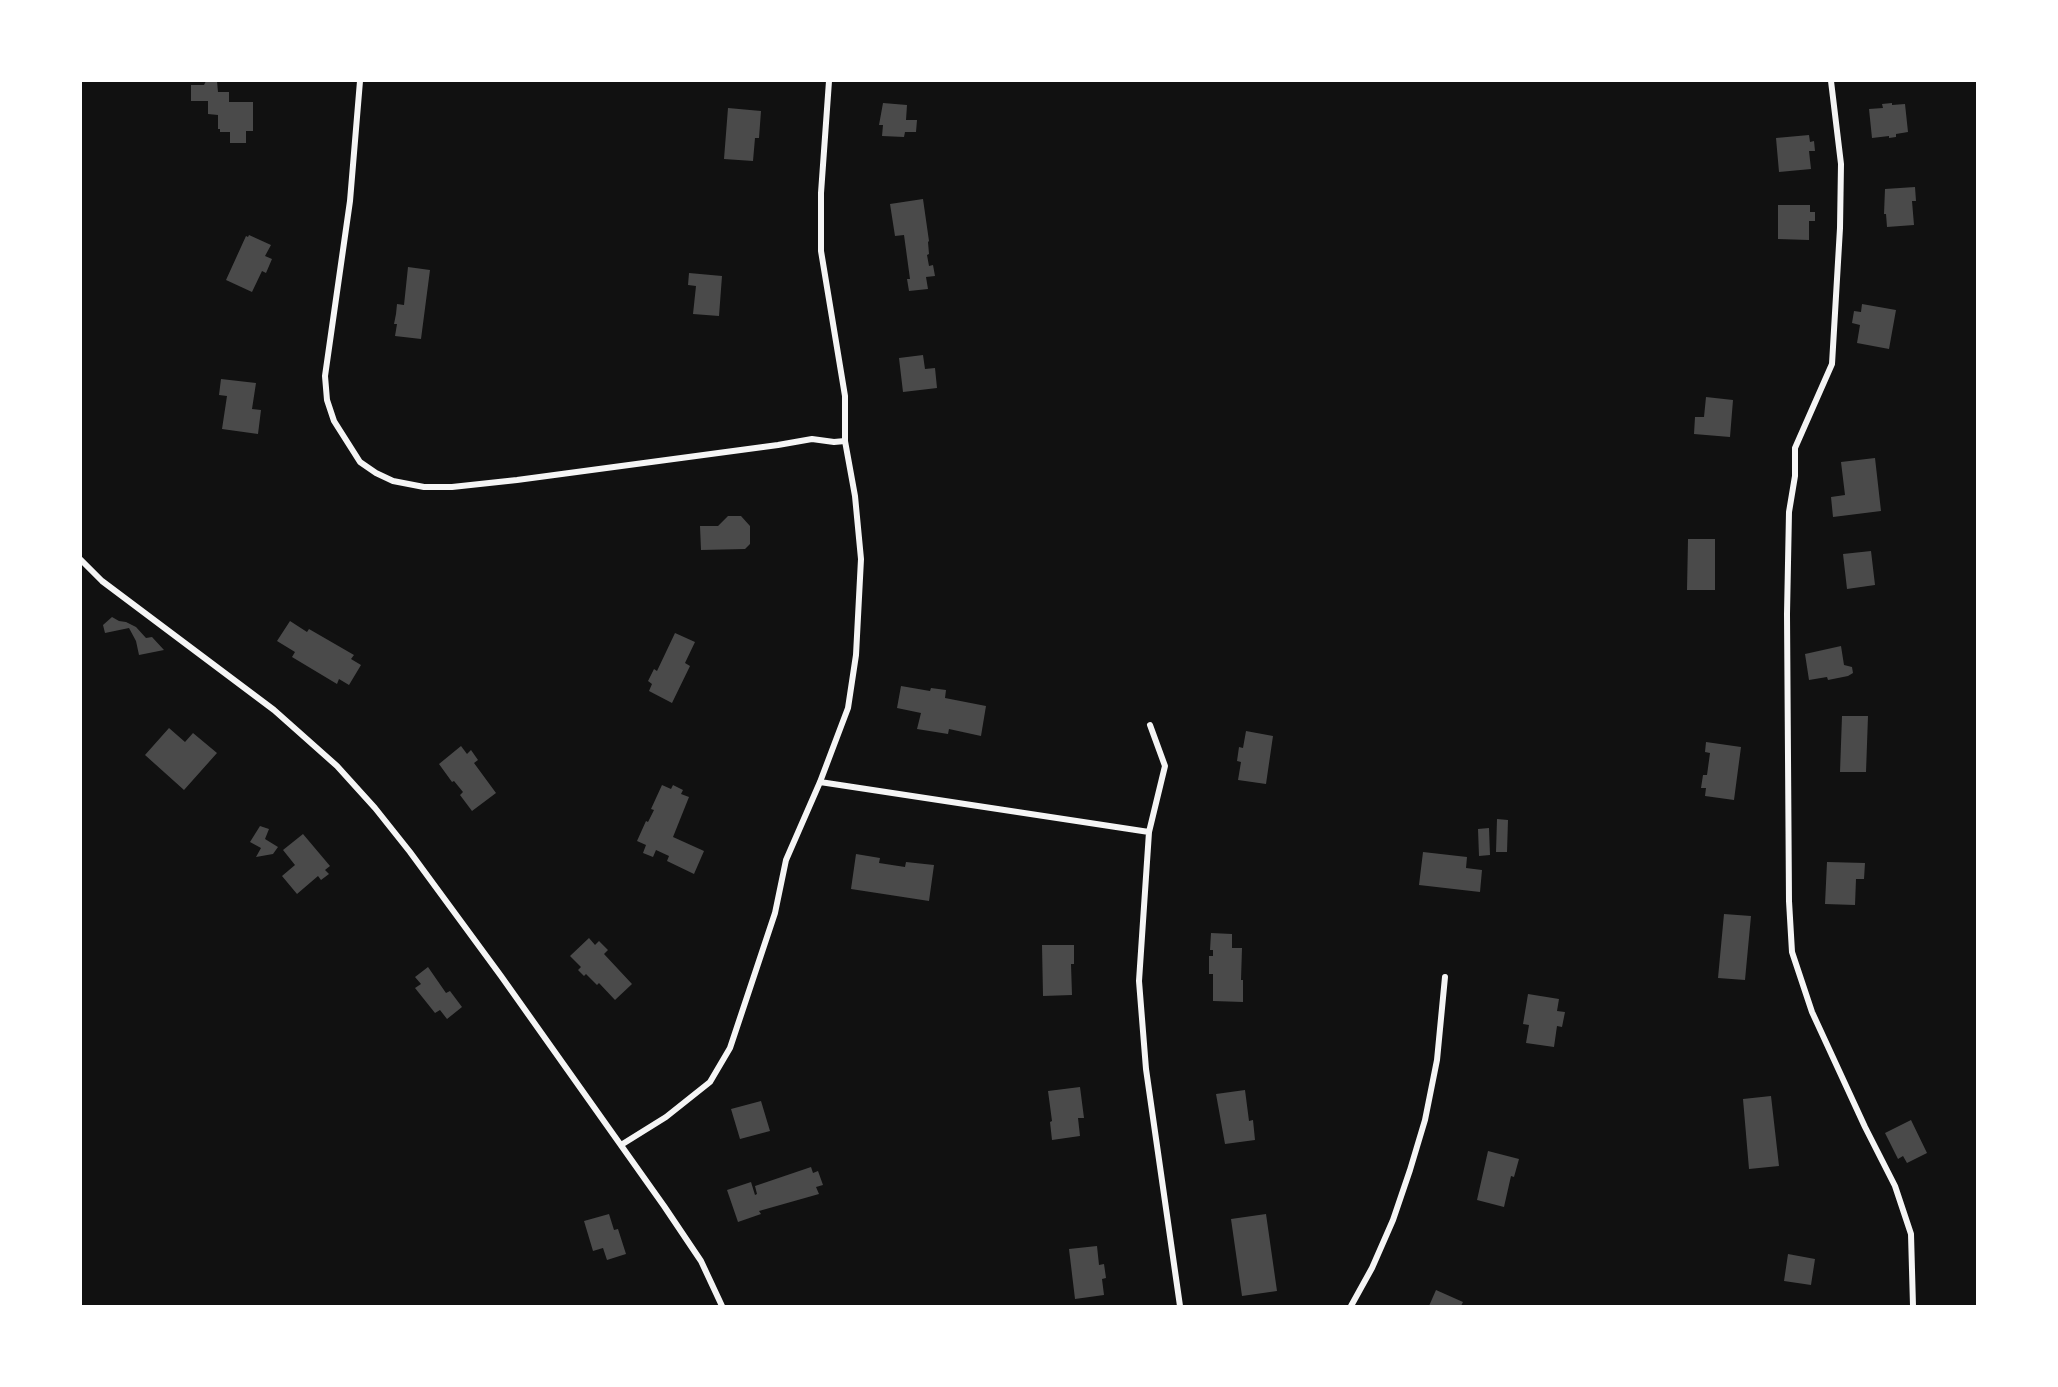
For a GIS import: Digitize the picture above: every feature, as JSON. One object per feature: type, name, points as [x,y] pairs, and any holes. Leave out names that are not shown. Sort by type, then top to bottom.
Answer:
[{"type":"street","points":[[360,81],[350,201],[326,376],[327,400],[334,422],[360,462],[393,481],[424,487],[452,487],[812,439],[845,441]]},
{"type":"street","points":[[621,1145],[666,1117],[711,1082],[730,1048],[775,913],[786,860],[820,782],[848,708],[856,655],[861,559],[855,496],[845,441],[845,396],[820,251],[821,193],[830,81]]},
{"type":"street","points":[[1831,81],[1841,164],[1840,228],[1832,364],[1795,448],[1795,476],[1789,512],[1787,614],[1789,900],[1792,952],[1812,1012],[1895,1186],[1911,1234],[1913,1306]]},
{"type":"street","points":[[81,560],[102,581],[274,710],[338,766],[410,852],[621,1145],[701,1261],[722,1306]]},
{"type":"street","points":[[1150,725],[1165,766],[1149,832],[1139,981],[1146,1069],[1180,1306]]},
{"type":"street","points":[[820,782],[1149,832]]},
{"type":"street","points":[[1351,1306],[1372,1268],[1393,1220],[1413,1163],[1425,1120],[1437,1060],[1445,977]]},
{"type":"building","points":[[206,81],[217,81],[218,92],[229,92],[229,102],[253,102],[253,131],[246,131],[246,143],[230,143],[230,132],[220,132],[218,115],[208,114],[208,101],[191,101],[191,85],[204,85]]},
{"type":"building","points":[[883,103],[907,105],[906,120],[917,120],[916,132],[905,132],[904,137],[882,136],[883,125],[879,125]]},
{"type":"building","points":[[1892,103],[1892,105],[1905,104],[1908,132],[1896,134],[1896,137],[1872,138],[1869,109],[1883,108],[1882,104]]},
{"type":"building","points":[[728,108],[761,111],[759,138],[755,138],[753,161],[724,159]]},
{"type":"building","points":[[1809,135],[1810,142],[1814,141],[1815,151],[1809,151],[1811,169],[1779,172],[1776,138]]},
{"type":"building","points":[[1915,187],[1916,201],[1912,201],[1914,225],[1887,227],[1886,214],[1884,214],[1885,189]]},
{"type":"building","points":[[923,199],[929,241],[929,254],[927,255],[929,266],[933,265],[935,276],[926,277],[928,289],[909,291],[907,279],[910,279],[904,235],[895,236],[890,204]]},
{"type":"building","points":[[1778,205],[1810,205],[1810,212],[1815,212],[1815,221],[1809,221],[1809,240],[1778,239]]},
{"type":"building","points":[[249,235],[271,245],[265,256],[272,259],[266,273],[262,271],[252,292],[226,280],[246,236]]},
{"type":"building","points":[[408,267],[430,270],[421,339],[395,336],[397,304],[404,305]]},
{"type":"building","points":[[689,273],[722,276],[719,316],[693,314],[696,286],[688,285]]},
{"type":"building","points":[[1862,304],[1896,310],[1889,349],[1857,343],[1860,325],[1852,323],[1854,311],[1861,312]]},
{"type":"building","points":[[923,355],[925,369],[935,368],[937,388],[903,392],[899,358]]},
{"type":"building","points":[[221,379],[256,383],[252,409],[261,410],[258,434],[222,429],[227,396],[219,395]]},
{"type":"building","points":[[1706,397],[1733,400],[1730,437],[1694,434],[1695,417],[1704,417]]},
{"type":"building","points":[[1875,458],[1881,511],[1833,517],[1831,497],[1845,495],[1841,462]]},
{"type":"building","points":[[728,516],[741,516],[750,526],[750,544],[745,549],[701,550],[700,526],[718,526]]},
{"type":"building","points":[[1688,539],[1715,539],[1715,590],[1687,590]]},
{"type":"building","points":[[1871,551],[1875,585],[1847,589],[1843,554]]},
{"type":"building","points":[[112,617],[136,627],[146,638],[152,637],[164,650],[139,655],[136,641],[129,628],[105,633],[103,625]]},
{"type":"building","points":[[290,621],[307,632],[309,629],[354,655],[351,659],[361,665],[349,685],[339,679],[337,684],[292,657],[295,652],[277,641]]},
{"type":"building","points":[[675,633],[695,642],[685,663],[690,666],[672,703],[649,691],[652,684],[648,681],[654,669],[657,671]]},
{"type":"building","points":[[1841,646],[1844,665],[1852,667],[1853,673],[1828,680],[1827,677],[1809,680],[1805,654]]},
{"type":"building","points":[[901,686],[930,691],[931,688],[946,690],[945,698],[986,706],[981,736],[949,729],[948,734],[917,729],[921,713],[897,708]]},
{"type":"building","points":[[1842,716],[1868,716],[1866,772],[1840,772]]},
{"type":"building","points":[[169,728],[185,742],[193,733],[217,753],[184,790],[145,755]]},
{"type":"building","points":[[1246,731],[1273,736],[1266,784],[1238,780],[1241,762],[1237,761],[1239,747],[1243,748]]},
{"type":"building","points":[[1706,742],[1741,747],[1734,800],[1705,796],[1706,788],[1701,788],[1703,775],[1707,775],[1710,753],[1705,752]]},
{"type":"building","points":[[461,746],[467,754],[471,750],[478,760],[474,763],[496,793],[472,811],[460,795],[463,792],[454,781],[452,782],[439,764]]},
{"type":"building","points":[[662,785],[671,789],[673,785],[683,790],[681,794],[689,797],[673,837],[704,851],[694,874],[667,861],[669,856],[656,850],[653,857],[643,853],[646,845],[637,841],[654,810],[651,809]]},
{"type":"building","points":[[1497,819],[1508,820],[1507,852],[1496,852]]},
{"type":"building","points":[[260,826],[269,829],[265,839],[278,847],[273,854],[256,857],[261,848],[250,842]]},
{"type":"building","points":[[1489,828],[1490,855],[1479,856],[1478,829]]},
{"type":"building","points":[[303,834],[330,866],[325,870],[329,874],[321,880],[318,876],[297,894],[282,876],[295,865],[283,850]]},
{"type":"building","points":[[1423,852],[1467,857],[1466,868],[1482,870],[1480,892],[1419,885]]},
{"type":"building","points":[[856,854],[880,858],[879,863],[905,867],[906,862],[934,865],[929,901],[851,889]]},
{"type":"building","points":[[1827,862],[1865,863],[1864,879],[1856,879],[1855,905],[1825,904]]},
{"type":"building","points":[[1724,914],[1751,916],[1745,980],[1718,978]]},
{"type":"building","points":[[1211,933],[1232,934],[1232,948],[1242,948],[1243,1002],[1213,1001],[1213,974],[1209,974],[1209,956],[1213,956],[1213,950],[1210,950]]},
{"type":"building","points":[[589,938],[595,945],[599,941],[608,950],[604,954],[632,984],[615,1000],[599,983],[597,985],[586,974],[584,976],[578,970],[581,967],[570,956]]},
{"type":"building","points":[[1042,945],[1074,945],[1074,964],[1071,964],[1072,995],[1043,996]]},
{"type":"building","points":[[428,967],[446,993],[450,991],[462,1007],[447,1019],[440,1010],[435,1013],[415,988],[421,984],[415,977]]},
{"type":"building","points":[[1528,994],[1559,999],[1557,1011],[1565,1012],[1562,1027],[1557,1026],[1554,1047],[1526,1043],[1529,1025],[1523,1024]]},
{"type":"building","points":[[1080,1087],[1084,1118],[1078,1118],[1080,1136],[1052,1140],[1048,1091]]},
{"type":"building","points":[[1245,1090],[1249,1121],[1253,1120],[1255,1140],[1225,1144],[1216,1094]]},
{"type":"building","points":[[1771,1096],[1779,1166],[1749,1169],[1743,1099]]},
{"type":"building","points":[[761,1101],[770,1131],[740,1139],[731,1109]]},
{"type":"building","points":[[1911,1120],[1927,1153],[1907,1163],[1903,1156],[1898,1159],[1885,1133]]},
{"type":"building","points":[[1488,1151],[1519,1159],[1514,1177],[1511,1176],[1504,1207],[1477,1200]]},
{"type":"building","points":[[811,1167],[813,1173],[818,1171],[823,1185],[816,1187],[819,1194],[759,1211],[761,1214],[738,1222],[727,1190],[751,1182],[755,1195],[757,1194],[755,1186]]},
{"type":"building","points":[[609,1214],[614,1230],[618,1229],[626,1254],[607,1260],[603,1248],[593,1251],[584,1221]]},
{"type":"building","points":[[1266,1214],[1277,1291],[1242,1296],[1231,1219]]},
{"type":"building","points":[[1097,1246],[1099,1265],[1104,1264],[1106,1278],[1102,1279],[1104,1295],[1075,1299],[1069,1249]]},
{"type":"building","points":[[1788,1254],[1815,1259],[1811,1285],[1784,1281]]},
{"type":"building","points":[[1436,1290],[1463,1302],[1461,1306],[1429,1306]]}]
